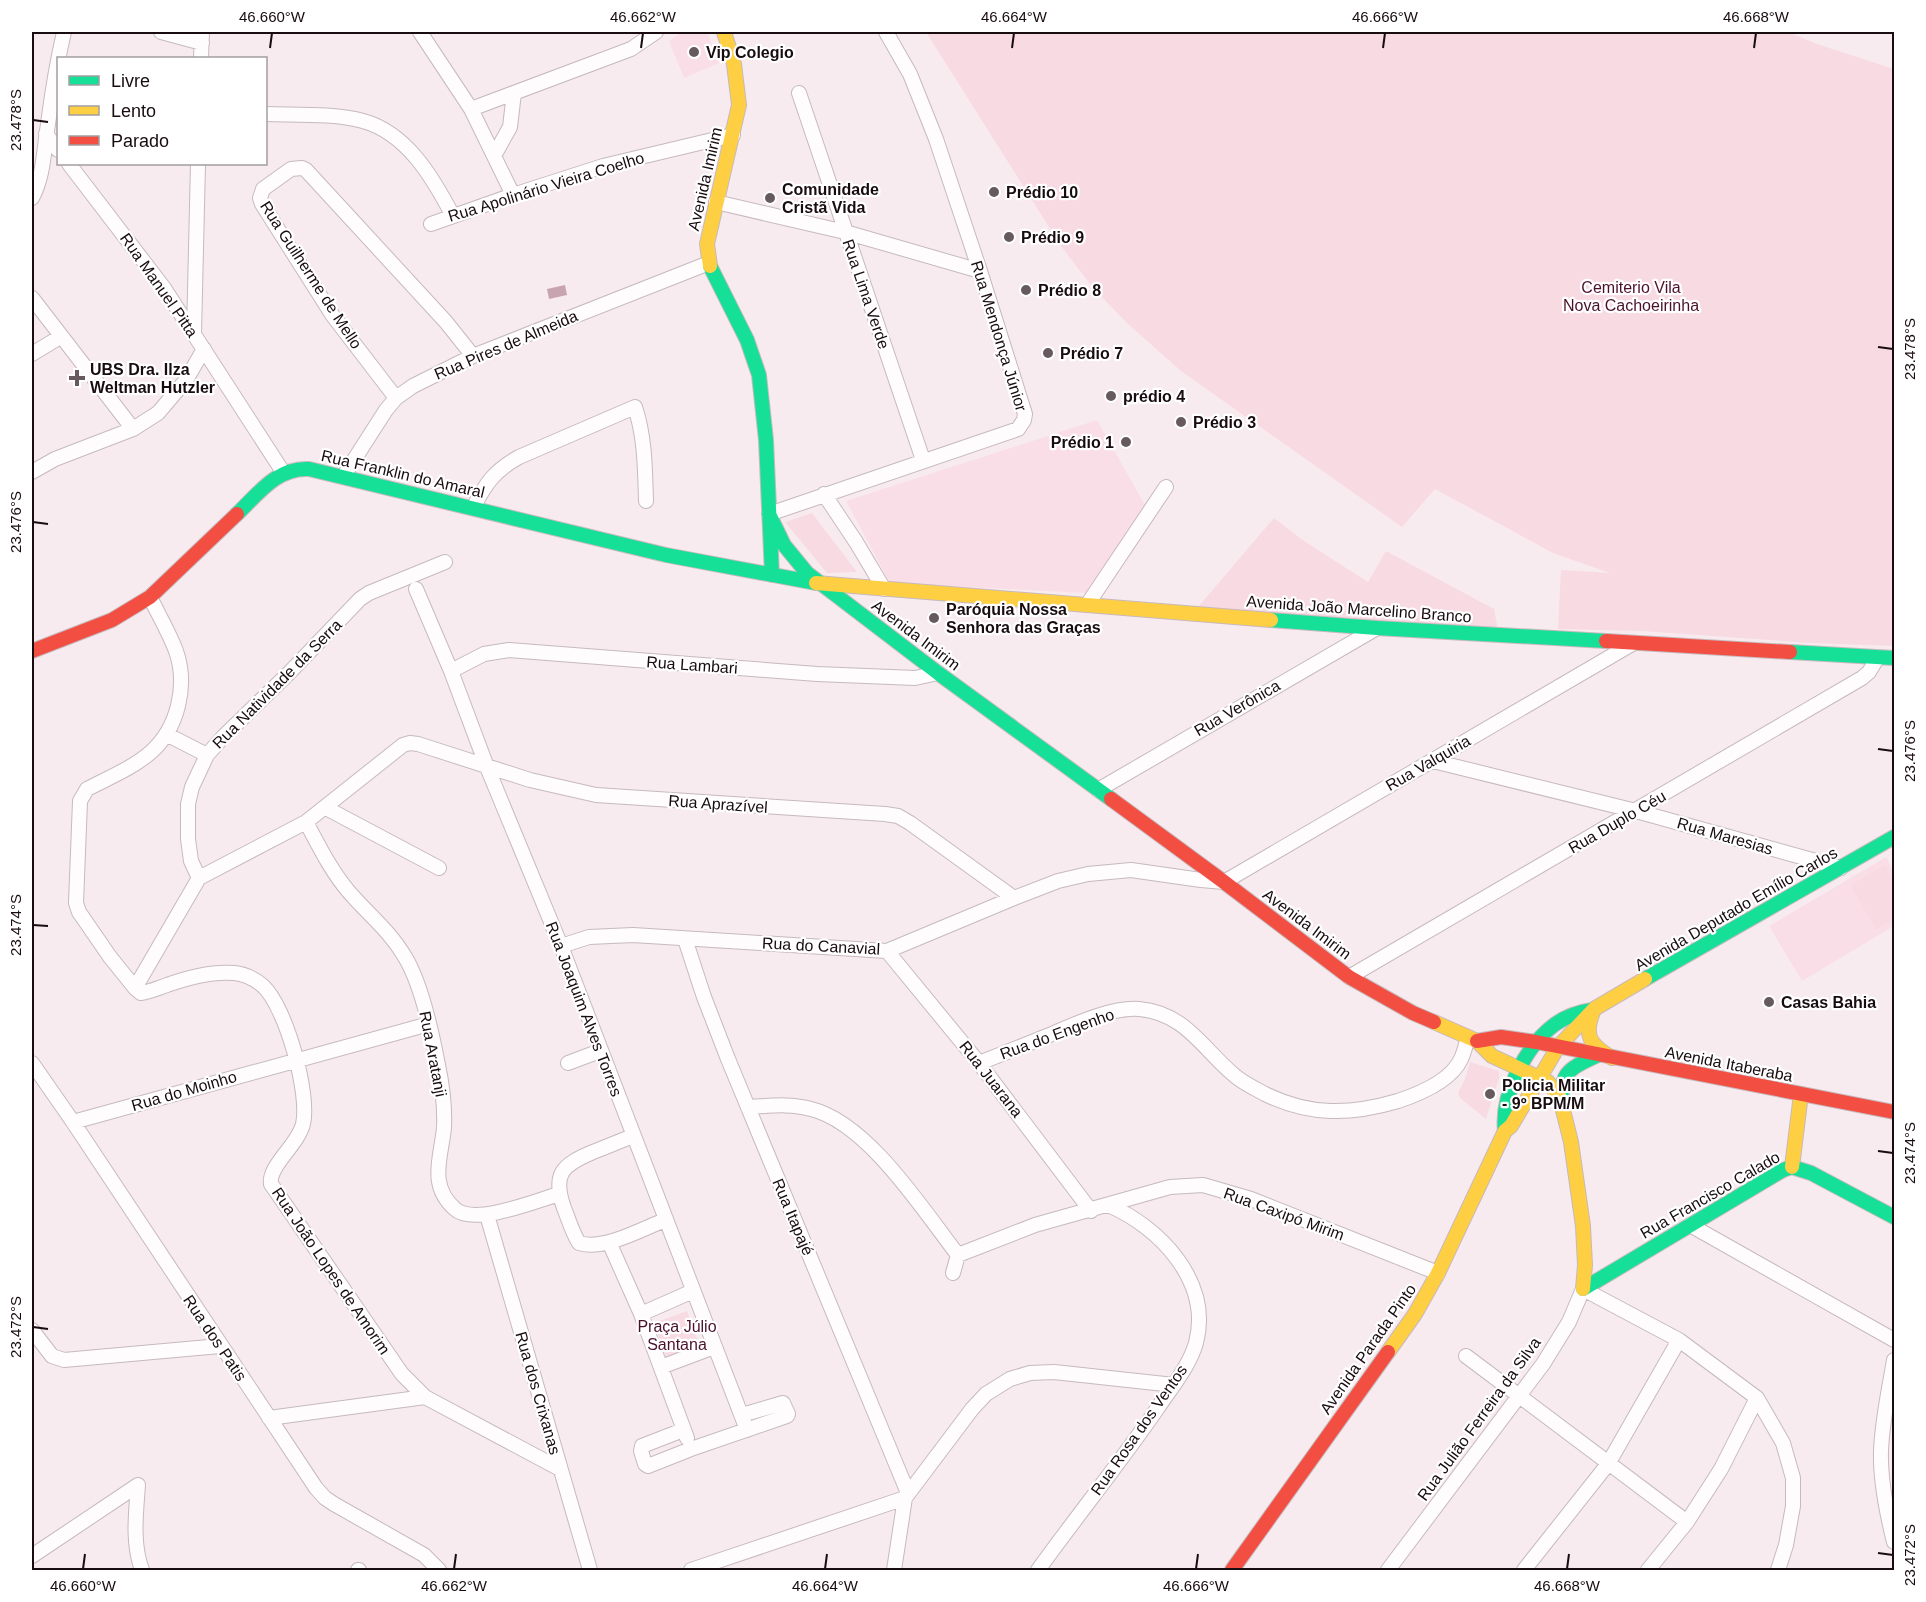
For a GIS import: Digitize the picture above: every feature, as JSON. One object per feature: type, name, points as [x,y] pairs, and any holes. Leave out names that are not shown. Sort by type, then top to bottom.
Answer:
[{"type":"main road","name":"Avenida Imirim","points":[[724,32],[734,64],[739,105],[707,244],[709,263],[747,340],[759,375],[766,440],[769,514],[784,545],[807,573],[821,584],[1349,977],[1395,1004],[1472,1039],[1492,1056],[1540,1078]]},
{"type":"main road","name":"Rua Franklin do Amaral","points":[[283,472],[301,468],[666,555],[821,584]]},
{"type":"main road","points":[[32,651],[112,620],[150,597],[283,472]]},
{"type":"main road","points":[[769,514],[772,575]]},
{"type":"main road","name":"Avenida João Marcelino Branco","points":[[821,584],[1377,628],[1894,658]]},
{"type":"main road","name":"Avenida Deputado Emílio Carlos","points":[[1558,1047],[1594,1009],[1894,837]]},
{"type":"main road","points":[[1524,1103],[1546,1103],[1563,1110],[1561,1086],[1567,1070],[1605,1057],[1588,1038],[1588,1024],[1594,1009]]},
{"type":"main road","name":"Avenida Deputado Emílio Carlos","points":[[1536,1042],[1551,1026],[1577,1012],[1594,1009]]},
{"type":"main road","points":[[1472,1039],[1501,1037],[1558,1047]]},
{"type":"main road","name":"Avenida Parada Pinto","points":[[1505,1131],[1502,1121],[1505,1107],[1520,1068],[1536,1042]]},
{"type":"main road","name":"Avenida Parada Pinto","points":[[1232,1570],[1415,1314],[1438,1273],[1505,1131],[1511,1126],[1558,1047]]},
{"type":"main road","name":"Avenida Itaberaba","points":[[1558,1047],[1894,1112]]},
{"type":"main road","name":"Rua Julião Ferreira da Silva","points":[[1540,1078],[1554,1089],[1563,1110],[1571,1142],[1583,1226],[1585,1265],[1582,1289]]},
{"type":"main road","name":"Rua Francisco Calado","points":[[1582,1289],[1783,1170],[1792,1167],[1801,1094]]},
{"type":"main road","points":[[1792,1167],[1811,1173],[1894,1217]]},
{"type":"street","points":[[59,57],[64,32]]},
{"type":"street","points":[[161,32],[202,38],[201,57]]},
{"type":"street","points":[[420,32],[471,109],[495,154],[513,195]]},
{"type":"street","points":[[471,109],[631,49],[656,32]]},
{"type":"street","name":"Rua Mendonça Júnior","points":[[769,514],[1018,429],[1024,420],[1025,414],[936,139],[910,75],[886,32]]},
{"type":"street","points":[[32,198],[41,173],[57,64]]},
{"type":"street","points":[[495,154],[510,127],[514,93]]},
{"type":"street","name":"Rua Lima Verde","points":[[799,93],[923,460]]},
{"type":"street","points":[[267,114],[345,117],[376,125],[396,137],[434,180],[453,216]]},
{"type":"street","points":[[46,134],[57,149]]},
{"type":"street","name":"Rua Apolinário Vieira Coelho","points":[[431,224],[603,166],[733,135]]},
{"type":"street","name":"Rua Manuel Pitta","points":[[70,165],[164,288],[283,472]]},
{"type":"street","points":[[194,333],[198,165]]},
{"type":"street","name":"Rua Guilherme de Mello","points":[[396,398],[333,316],[262,204],[260,198],[263,189],[291,170],[302,168],[306,170],[446,322],[473,356]]},
{"type":"street","points":[[716,202],[846,232],[980,271]]},
{"type":"street","name":"Rua Pires de Almeida","points":[[343,477],[396,398],[413,386],[473,356],[709,263]]},
{"type":"street","points":[[32,298],[60,337],[134,429]]},
{"type":"street","points":[[32,354],[60,337]]},
{"type":"street","points":[[32,472],[55,459],[134,429],[158,413],[186,380],[204,349]]},
{"type":"street","points":[[473,508],[492,476],[503,466],[635,407],[640,421],[644,449],[646,501]]},
{"type":"street","points":[[1087,605],[1166,487]]},
{"type":"street","points":[[824,494],[884,588]]},
{"type":"street","name":"Rua Natividade da Serra","points":[[199,878],[191,861],[188,839],[188,804],[192,786],[207,755],[360,599],[369,593],[445,562]]},
{"type":"street","name":"Rua Joaquim Alves Torres","points":[[416,589],[561,946],[747,1430]]},
{"type":"street","points":[[150,597],[176,651],[182,686],[179,704],[166,734],[151,752],[134,764],[87,789],[80,801],[76,903],[79,912],[110,957],[135,988],[199,878],[306,822],[326,808],[439,868]]},
{"type":"street","name":"Rua Verônica","points":[[1098,790],[1220,717],[1377,628]]},
{"type":"street","name":"Rua Valquiria","points":[[1224,882],[1632,644]]},
{"type":"street","name":"Rua Lambari","points":[[451,671],[484,654],[509,650],[817,674],[915,678],[938,673]]},
{"type":"street","name":"Rua Duplo Céu","points":[[1349,977],[1862,678],[1869,672],[1878,657]]},
{"type":"street","points":[[166,734],[207,755]]},
{"type":"street","name":"Rua Aprazível","points":[[326,808],[403,745],[418,744],[530,780],[596,795],[898,816],[1014,898]]},
{"type":"street","name":"Rua Maresias","points":[[1433,761],[1636,811],[1841,868]]},
{"type":"street","name":"Rua Aratanji","points":[[306,822],[334,872],[348,891],[390,935],[406,958],[417,984],[438,1066],[444,1127],[437,1170],[449,1203],[468,1216],[487,1215],[559,1194]]},
{"type":"street","points":[[1176,876],[1182,869],[1185,854]]},
{"type":"street","name":"Rua do Canavial","points":[[561,946],[590,937],[613,934],[887,951],[1058,881],[1088,874],[1131,870],[1224,882]]},
{"type":"street","name":"Rua Itapajé","points":[[685,939],[704,997],[747,1107],[906,1496]]},
{"type":"street","name":"Rua Juarana","points":[[887,951],[979,1063],[1091,1210]]},
{"type":"street","name":"Rua João Lopes de Amorim","points":[[135,988],[143,993],[190,977],[217,972],[237,973],[251,978],[264,987],[273,999],[296,1059],[303,1087],[303,1125],[293,1144],[273,1171],[271,1184],[402,1374],[426,1397],[560,1469]]},
{"type":"street","name":"Rua do Engenho","points":[[979,1063],[1077,1024],[1107,1014],[1138,1009],[1175,1019],[1191,1031],[1234,1076],[1270,1096],[1295,1107],[1325,1111],[1355,1110],[1378,1107],[1429,1089],[1456,1067],[1472,1039]]},
{"type":"street","name":"Rua do Moinho","points":[[73,1122],[429,1024]]},
{"type":"street","points":[[568,1064],[600,1051]]},
{"type":"street","name":"Rua dos Patis","points":[[33,1067],[73,1122],[316,1488],[325,1498],[424,1555],[439,1570]]},
{"type":"street","points":[[747,1107],[793,1105],[831,1116],[850,1128],[883,1159],[958,1255],[953,1273]]},
{"type":"street","points":[[633,1136],[573,1160],[563,1170],[559,1183],[559,1194],[574,1234],[579,1243],[592,1245],[609,1242],[665,1220]]},
{"type":"street","name":"Rua Caxipó Mirim","points":[[958,1255],[1035,1225],[1170,1187],[1203,1185],[1251,1199],[1438,1273]]},
{"type":"street","name":"Rua Rosa dos Ventos","points":[[1038,1570],[1174,1385],[1187,1365],[1196,1342],[1198,1316],[1194,1290],[1184,1266],[1151,1232],[1120,1210],[1108,1205]]},
{"type":"street","name":"Rua dos Crixanas","points":[[487,1215],[590,1570]]},
{"type":"street","points":[[1690,1225],[1894,1340]]},
{"type":"street","points":[[609,1242],[641,1314],[691,1449]]},
{"type":"street","points":[[1582,1289],[1679,1341],[1758,1398],[1783,1443],[1793,1478],[1793,1506],[1786,1545],[1778,1570]]},
{"type":"street","name":"Rua Julião Ferreira da Silva","points":[[1394,1567],[1543,1364],[1569,1322],[1582,1289]]},
{"type":"street","points":[[641,1314],[693,1291]]},
{"type":"street","points":[[32,1330],[52,1356],[64,1360],[220,1346]]},
{"type":"street","points":[[1524,1570],[1608,1464],[1679,1341]]},
{"type":"street","points":[[661,1367],[714,1347]]},
{"type":"street","points":[[1466,1356],[1687,1522]]},
{"type":"street","points":[[1894,1360],[1881,1451],[1882,1472],[1894,1542]]},
{"type":"street","points":[[894,1570],[906,1496],[986,1394],[1010,1379],[1030,1373],[1054,1372],[1174,1385]]},
{"type":"street","points":[[269,1418],[426,1397]]},
{"type":"street","points":[[1648,1570],[1687,1522],[1721,1469],[1758,1398]]},
{"type":"street","points":[[683,1430],[642,1446],[641,1451],[645,1464],[648,1466],[787,1416],[784,1404],[742,1416]]},
{"type":"street","points":[[32,1556],[138,1485],[135,1535],[142,1570]]},
{"type":"street","points":[[691,1570],[906,1496]]},
{"type":"shaded area","name":"Vip Colegio","points":[[682,32],[707,32],[719,63],[684,78],[669,41]]},
{"type":"shaded area","points":[[565,285],[567,295],[549,299],[547,289]]},
{"type":"shaded area","points":[[1097,420],[1145,505],[1086,593],[890,583],[846,501]]},
{"type":"shaded area","points":[[1886,857],[1894,872],[1894,926],[1802,981],[1769,926]]},
{"type":"green space","name":"Cemiterio Vila Nova Cachoeirinha","points":[[926,32],[1788,32],[1894,69],[1894,646],[1810,643],[1642,631],[1558,629],[1561,570],[1610,573],[1553,553],[1435,489],[1402,527],[1181,371],[1128,324],[1094,289],[1061,246]]},
{"type":"green space","points":[[812,513],[857,572],[827,573],[785,522]]},
{"type":"green space","points":[[1274,518],[1304,541],[1368,582],[1386,551],[1494,609],[1498,630],[1198,607]]},
{"type":"green space","points":[[1885,865],[1894,882],[1894,919],[1876,929],[1850,885]]},
{"type":"green space","points":[[1470,1062],[1499,1071],[1499,1078],[1486,1119],[1460,1098],[1458,1093]]},
{"type":"green space","name":"Praça Júlio Santana","points":[[687,1311],[700,1347],[667,1359],[654,1323]]},
{"type":"traffic: fast","points":[[710,266],[747,340],[759,375],[766,440],[772,575]]},
{"type":"traffic: fast","points":[[237,514],[278,477],[287,472],[309,469],[666,555],[816,583]]},
{"type":"traffic: fast","points":[[769,514],[784,545],[807,573],[938,673],[1111,799]]},
{"type":"traffic: fast","points":[[1271,620],[1606,641]]},
{"type":"traffic: fast","points":[[1790,652],[1894,658]]},
{"type":"traffic: fast","points":[[1645,979],[1894,837]]},
{"type":"traffic: fast","points":[[1505,1131],[1507,1102],[1511,1087],[1534,1046],[1543,1034],[1558,1022],[1572,1015],[1592,1010]]},
{"type":"traffic: fast","points":[[1563,1110],[1562,1088],[1567,1074],[1578,1065],[1598,1055]]},
{"type":"traffic: fast","points":[[1583,1289],[1783,1170],[1792,1167],[1811,1173],[1894,1217]]},
{"type":"traffic: slow","points":[[710,266],[707,244],[739,105],[734,64],[724,32]]},
{"type":"traffic: slow","points":[[816,583],[1271,620]]},
{"type":"traffic: slow","points":[[1388,1352],[1415,1314],[1438,1273],[1505,1131],[1511,1126],[1558,1047],[1594,1009],[1645,979]]},
{"type":"traffic: slow","points":[[1593,1012],[1589,1028],[1591,1039],[1599,1049],[1612,1058]]},
{"type":"traffic: slow","points":[[1434,1022],[1477,1041],[1492,1056],[1548,1082],[1560,1098],[1571,1142],[1583,1226],[1585,1265],[1583,1289]]},
{"type":"traffic: slow","points":[[1792,1167],[1801,1094]]},
{"type":"traffic: jam","points":[[32,651],[112,620],[150,597],[237,514]]},
{"type":"traffic: jam","points":[[1606,641],[1790,652]]},
{"type":"traffic: jam","points":[[1111,799],[1349,977],[1413,1013],[1434,1022]]},
{"type":"traffic: jam","points":[[1477,1041],[1501,1037],[1536,1042],[1894,1112]]},
{"type":"traffic: jam","points":[[1232,1570],[1388,1352]]},
{"type":"place","name":"Vip Colegio","points":[[694,52]]},
{"type":"place","name":"Prédio 10","points":[[994,192]]},
{"type":"place","name":"Comunidade Cristã Vida","points":[[770,198]]},
{"type":"place","name":"Prédio 9","points":[[1009,237]]},
{"type":"place","name":"Prédio 8","points":[[1026,290]]},
{"type":"place","name":"Prédio 7","points":[[1048,353]]},
{"type":"place","name":"UBS Dra. Ilza Weltman Hutzler","points":[[77,378]]},
{"type":"place","name":"prédio 4","points":[[1111,396]]},
{"type":"place","name":"Prédio 3","points":[[1181,422]]},
{"type":"place","name":"Prédio 1","points":[[1126,442]]},
{"type":"place","name":"Paróquia Nossa Senhora das Graças","points":[[934,618]]},
{"type":"place","name":"Casas Bahia","points":[[1769,1002]]},
{"type":"place","name":"Policia Militar - 9º BPM/M","points":[[1490,1094]]}]
